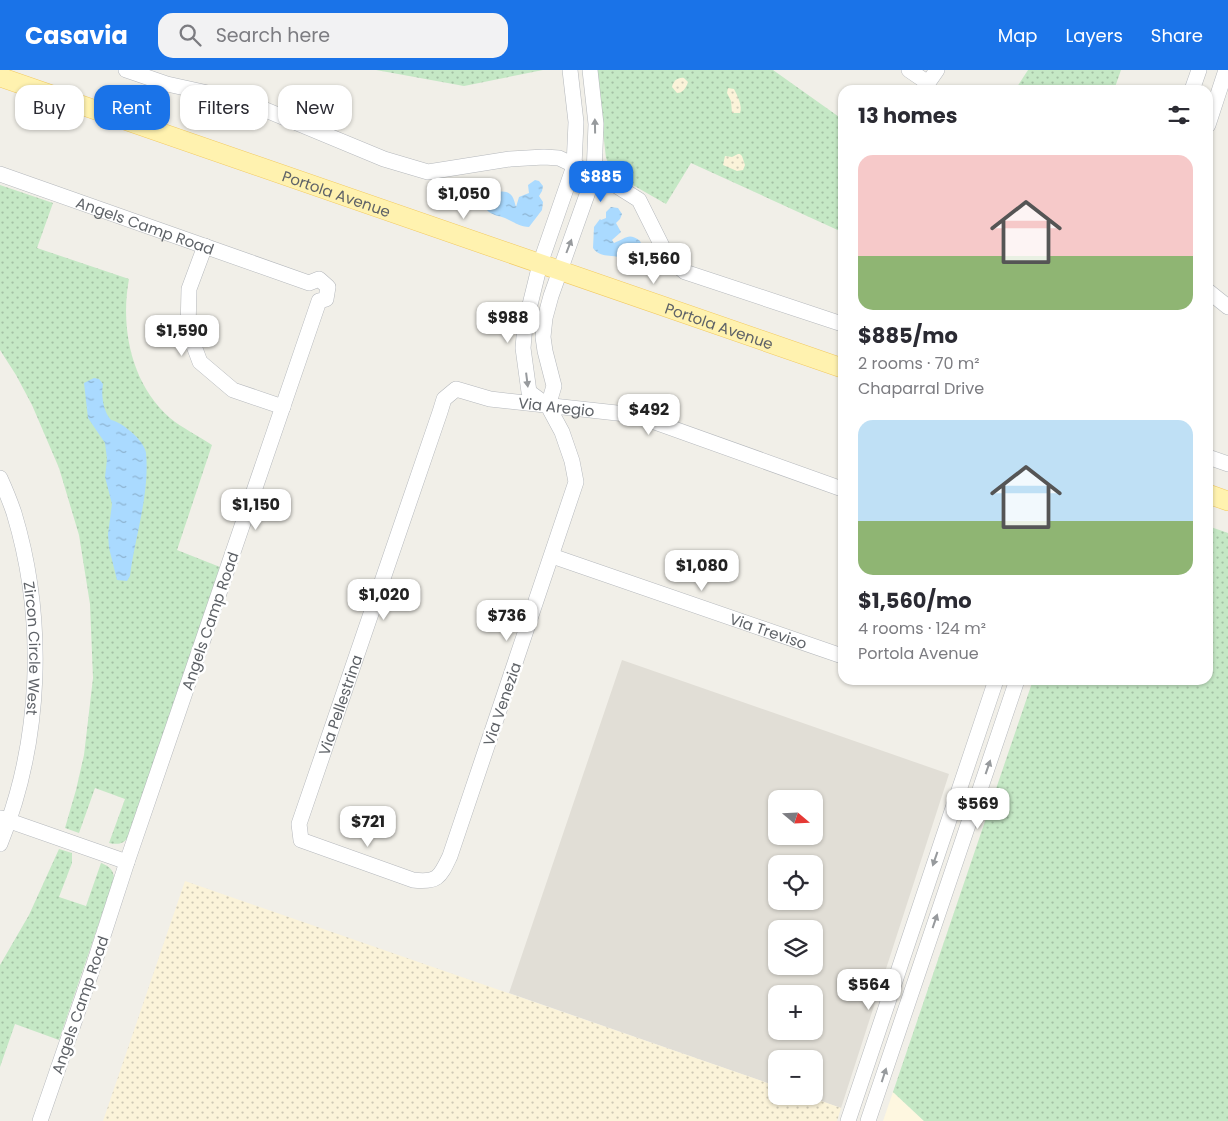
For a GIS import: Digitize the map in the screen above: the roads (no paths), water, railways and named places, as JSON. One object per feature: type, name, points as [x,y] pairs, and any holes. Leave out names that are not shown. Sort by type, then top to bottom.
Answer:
[{"type":"main road","name":"Portola Avenue","points":[[0,77],[838,367]]},
{"type":"main road","points":[[1213,496],[1228,501]]},
{"type":"street","points":[[126,70],[167,84],[244,101],[384,159],[428,172],[510,159],[559,158],[612,183],[639,200],[668,258],[685,272],[838,323]]},
{"type":"street","name":"Via Venezia","points":[[429,882],[440,876],[450,856],[576,482],[572,461],[562,432],[548,406],[529,392],[523,348],[527,316],[540,264],[574,166],[576,122],[570,70]]},
{"type":"street","points":[[548,406],[554,386],[543,337],[549,303],[594,175],[596,124],[590,70]]},
{"type":"street","points":[[909,70],[929,81]]},
{"type":"street","points":[[1194,85],[1199,70]]},
{"type":"street","points":[[1213,110],[1226,70]]},
{"type":"street","name":"Angels Camp Road","points":[[0,174],[309,283],[319,279],[328,287],[326,299],[318,301],[40,1121]]},
{"type":"street","points":[[205,246],[189,289],[188,330],[200,362],[233,390],[283,407]]},
{"type":"street","points":[[1213,295],[1228,307]]},
{"type":"street","name":"Via Aregio","points":[[444,399],[456,389],[490,399],[635,415],[838,488]]},
{"type":"street","name":"Via Pellestrina","points":[[429,882],[413,880],[301,840],[299,824],[444,399]]},
{"type":"street","points":[[1213,459],[1228,464]]},
{"type":"street","name":"Zircon Circle West","points":[[0,478],[14,512],[25,558],[32,606],[35,664],[31,720],[24,768],[5,819],[0,844]]},
{"type":"street","name":"Via Treviso","points":[[552,556],[838,655]]},
{"type":"street","points":[[848,1121],[958,788],[994,685]]},
{"type":"street","points":[[868,1121],[1015,685]]},
{"type":"street","points":[[947,887],[969,800],[966,793],[958,788]]},
{"type":"street","points":[[5,819],[127,862]]},
{"type":"water","points":[[535,180],[539,181],[543,186],[539,196],[543,202],[542,210],[529,227],[493,214],[486,208],[485,203],[491,195],[502,192],[512,196],[516,207],[519,197],[529,193],[528,185]]},
{"type":"water","points":[[611,207],[618,208],[622,214],[616,223],[621,232],[612,240],[614,243],[627,237],[633,237],[640,241],[644,251],[641,261],[638,263],[601,254],[593,248],[594,227],[600,219],[606,218],[606,212]]},
{"type":"water","points":[[94,378],[99,379],[103,384],[103,403],[108,416],[111,420],[121,424],[132,433],[142,443],[146,453],[147,468],[144,499],[130,576],[127,581],[117,580],[109,548],[108,534],[112,504],[105,477],[107,459],[105,443],[88,418],[84,383]]}]
